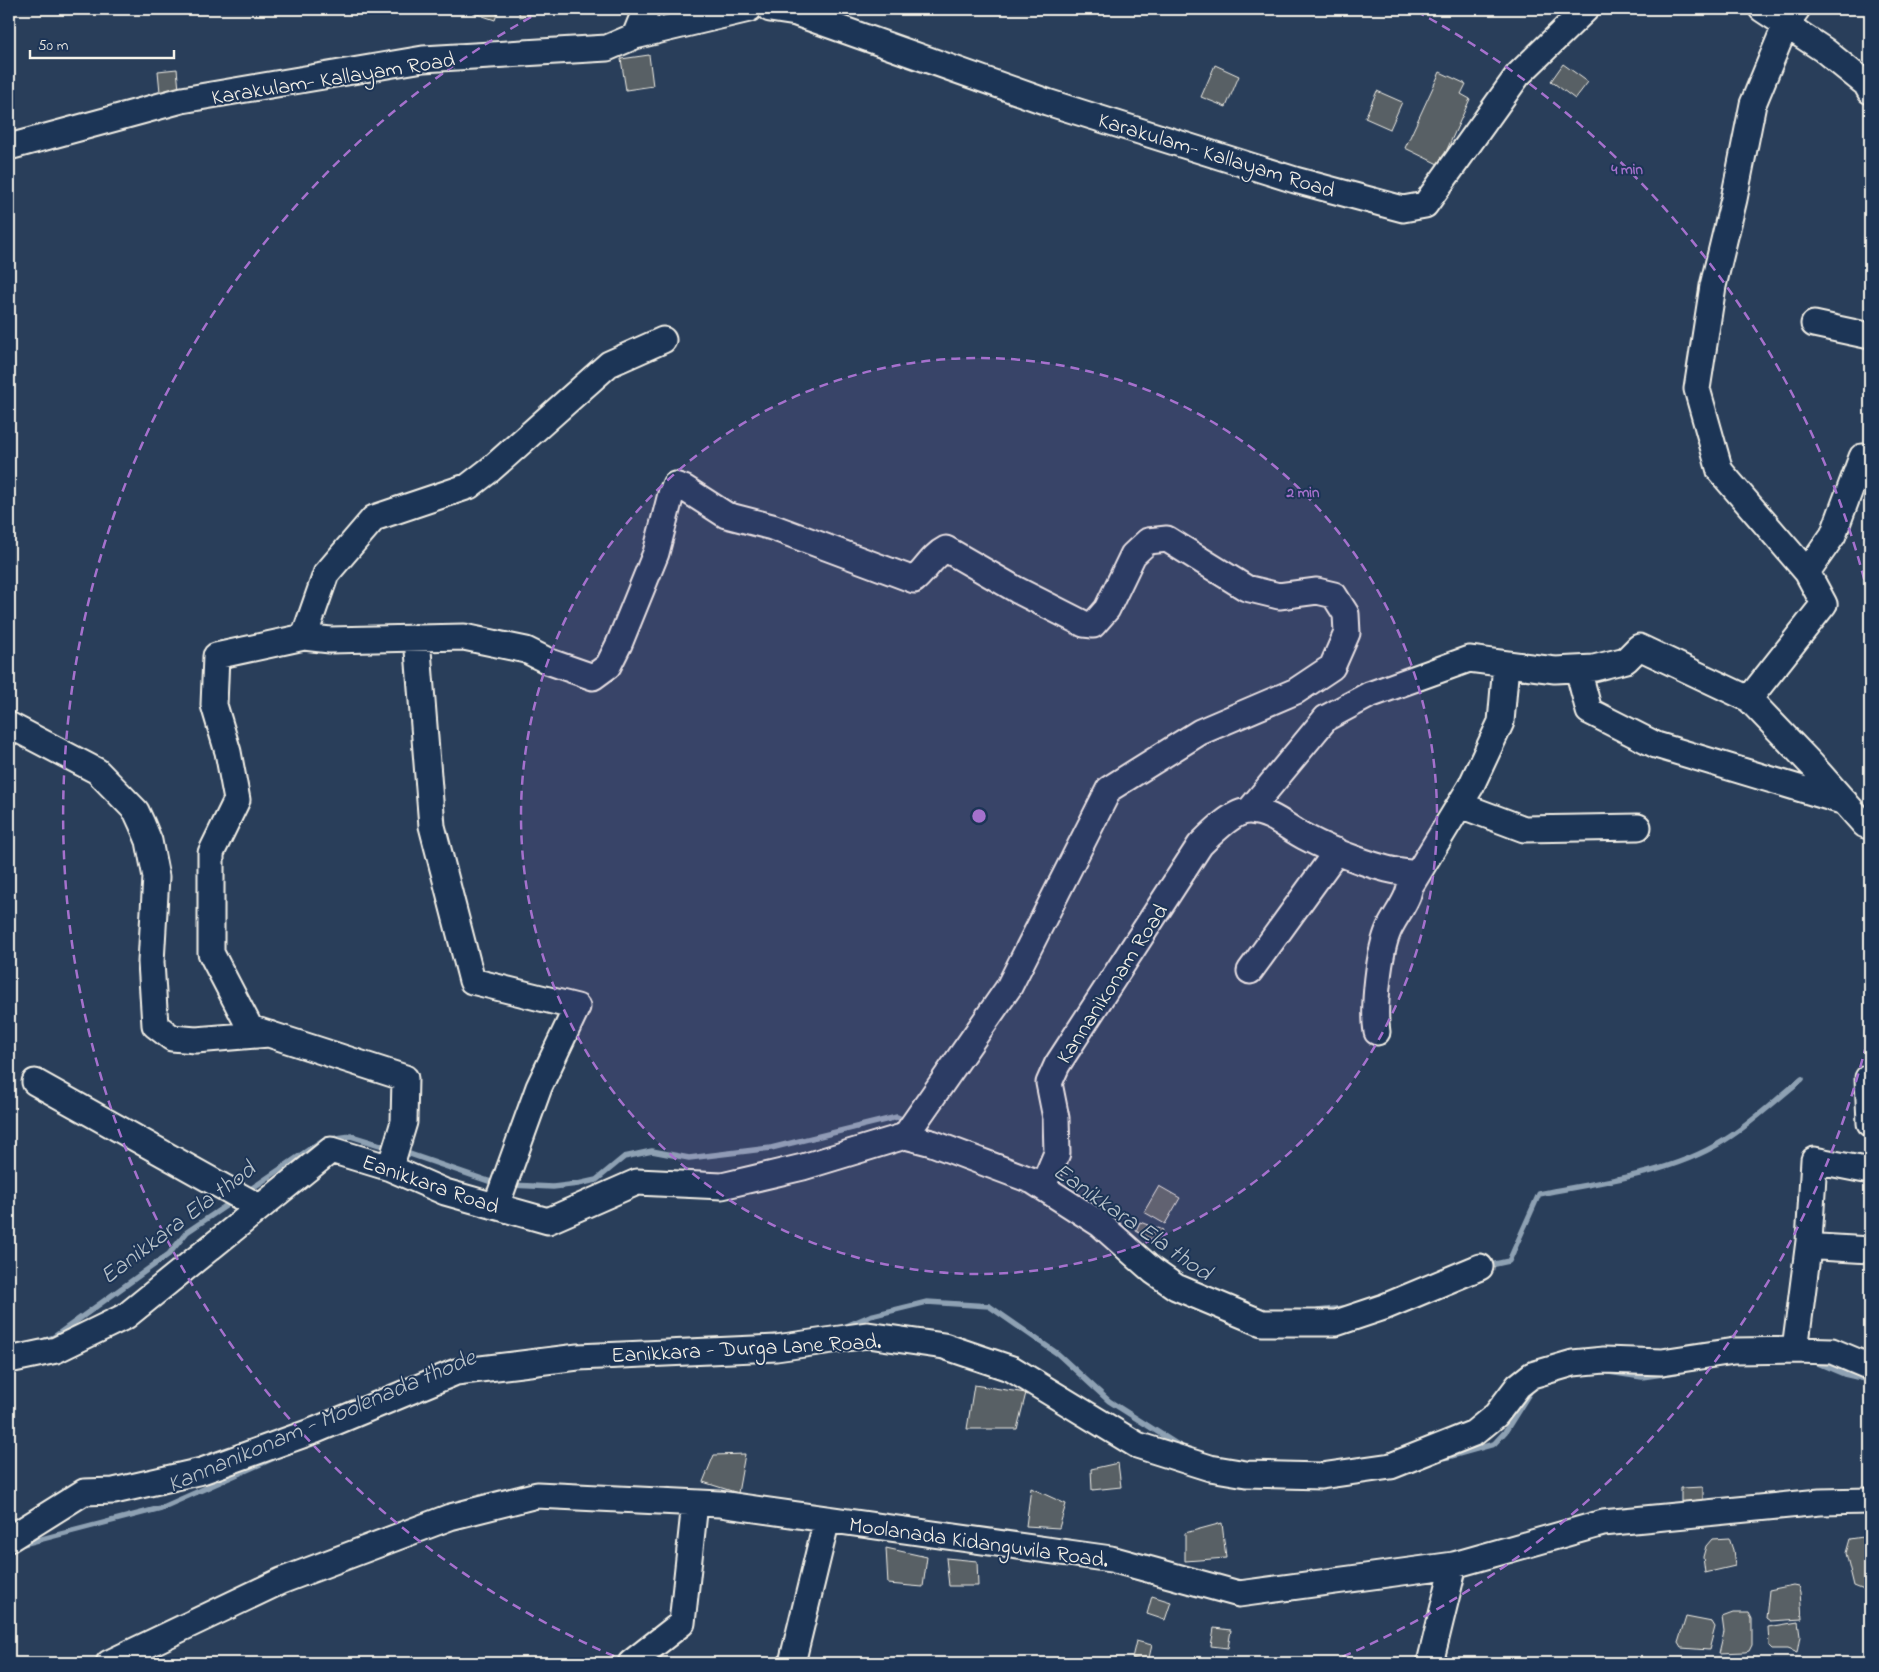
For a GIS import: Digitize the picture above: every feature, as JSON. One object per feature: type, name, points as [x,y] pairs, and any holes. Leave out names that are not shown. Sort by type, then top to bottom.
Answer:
[{"type":"street","points":[[636,36],[646,9]]},
{"type":"street","name":"Karakulam- Kallayam Road","points":[[9,147],[191,99],[423,59],[607,48],[636,36],[748,9]]},
{"type":"street","name":"Karakulam- Kallayam Road","points":[[770,9],[796,13],[1047,102],[1295,180],[1403,209],[1425,205],[1518,75],[1586,9]]},
{"type":"street","points":[[1762,9],[1791,17],[1824,50],[1869,86]]},
{"type":"street","points":[[1749,699],[1824,604],[1807,572],[1720,472],[1697,389],[1713,286],[1734,199],[1753,104],[1791,17]]},
{"type":"street","points":[[1814,324],[1870,336]]},
{"type":"street","points":[[304,638],[326,574],[374,518],[469,486],[492,469],[609,364],[663,340]]},
{"type":"street","points":[[1807,572],[1833,535],[1862,457],[1870,456]]},
{"type":"street","points":[[394,1156],[404,1122],[405,1078],[250,1028],[211,953],[211,853],[237,800],[228,752],[214,705],[216,656],[304,638],[330,640],[464,637],[526,650],[550,662],[593,677],[608,666],[618,644],[656,553],[675,485],[684,488],[726,515],[772,526],[914,580],[924,571],[937,554],[946,549],[1017,590],[1084,624],[1093,625],[1107,609],[1133,555],[1148,541],[1167,539],[1246,588],[1279,596],[1317,591],[1334,595],[1346,614],[1347,633],[1332,667],[1296,691],[1200,732],[1109,789],[1009,987],[910,1128],[932,1143],[1045,1182],[1100,1224],[1153,1271],[1176,1287],[1262,1323],[1336,1323],[1384,1307],[1480,1267]]},
{"type":"street","points":[[417,638],[432,826],[472,981],[577,1007],[539,1087],[496,1206]]},
{"type":"street","name":"Kannanikonam Road","points":[[1045,1182],[1057,1153],[1056,1118],[1049,1083],[1057,1066],[1200,845],[1217,828],[1249,811],[1326,718],[1369,695],[1469,659],[1555,670],[1615,664],[1626,660],[1639,647],[1749,699],[1865,825],[1870,826]]},
{"type":"street","points":[[1377,1032],[1380,964],[1388,930],[1408,895],[1412,883],[1460,805],[1501,722],[1506,664]]},
{"type":"street","points":[[1578,668],[1589,711],[1656,745],[1845,802]]},
{"type":"street","points":[[9,725],[97,771],[136,811],[149,841],[156,877],[151,962],[155,1025],[172,1038],[196,1040],[227,1039],[269,1034]]},
{"type":"street","points":[[1460,805],[1524,828],[1638,827]]},
{"type":"street","points":[[1249,811],[1280,821],[1304,837],[1337,850],[1396,872],[1410,873],[1412,883]]},
{"type":"street","points":[[1250,971],[1337,850]]},
{"type":"street","points":[[1868,1078],[1870,1123]]},
{"type":"street","points":[[35,1082],[259,1207]]},
{"type":"street","name":"Eanikkara Road","points":[[9,1360],[56,1350],[126,1316],[331,1150],[394,1156],[445,1192],[548,1221],[637,1182],[722,1186],[803,1167],[910,1128]]},
{"type":"street","points":[[1795,1350],[1809,1241],[1814,1160],[1870,1171]]},
{"type":"street","points":[[1809,1241],[1819,1247],[1870,1250]]},
{"type":"street","name":"Eanikkara - Durga Lane Road.","points":[[9,1539],[84,1492],[114,1491],[202,1470],[316,1430],[456,1372],[578,1357],[776,1348],[868,1335],[944,1346],[1012,1369],[1137,1445],[1210,1468],[1246,1474],[1321,1476],[1391,1466],[1474,1433],[1496,1415],[1518,1386],[1532,1375],[1573,1363],[1604,1360],[1662,1362],[1734,1351],[1795,1350],[1832,1351],[1870,1367]]},
{"type":"street","name":"Moolanada Kidanguvila Road.","points":[[109,1663],[148,1654],[281,1581],[450,1517],[537,1495],[720,1504],[828,1519],[1111,1559],[1239,1594],[1454,1565],[1603,1523],[1820,1502],[1870,1502]]},
{"type":"street","points":[[631,1663],[682,1623],[695,1503]]},
{"type":"street","points":[[792,1663],[828,1519]]},
{"type":"street","points":[[1430,1663],[1454,1565]]},
{"type":"building","points":[[462,9],[499,9],[495,20]]},
{"type":"building","points":[[518,9],[542,9],[542,11],[520,17]]},
{"type":"building","points":[[649,55],[653,86],[626,90],[621,59]]},
{"type":"building","points":[[1563,64],[1588,82],[1575,99],[1551,81]]},
{"type":"building","points":[[1215,65],[1239,76],[1226,107],[1201,97]]},
{"type":"building","points":[[177,69],[179,90],[160,92],[158,71]]},
{"type":"building","points":[[1440,72],[1466,84],[1461,94],[1470,99],[1440,165],[1405,148]]},
{"type":"building","points":[[1377,91],[1402,102],[1390,129],[1365,118]]},
{"type":"building","points":[[1159,1186],[1180,1198],[1165,1224],[1144,1212]]},
{"type":"building","points":[[1140,1222],[1148,1225],[1146,1230],[1153,1233],[1156,1227],[1163,1230],[1158,1243],[1136,1231]]},
{"type":"building","points":[[974,1385],[1026,1393],[1017,1429],[967,1429]]},
{"type":"building","points":[[745,1454],[738,1493],[703,1482],[714,1455]]},
{"type":"building","points":[[1118,1463],[1121,1487],[1092,1490],[1091,1469]]},
{"type":"building","points":[[1703,1487],[1703,1502],[1681,1502],[1681,1488]]},
{"type":"building","points":[[1031,1488],[1066,1504],[1059,1528],[1026,1526]]},
{"type":"building","points":[[1222,1523],[1226,1558],[1185,1561],[1185,1533]]},
{"type":"building","points":[[1863,1537],[1870,1539],[1870,1589],[1864,1590],[1854,1586],[1846,1553],[1850,1539]]},
{"type":"building","points":[[1729,1538],[1735,1566],[1705,1573],[1703,1557],[1706,1546],[1712,1539]]},
{"type":"building","points":[[886,1548],[927,1557],[923,1587],[888,1584]]},
{"type":"building","points":[[946,1558],[977,1561],[978,1586],[949,1586]]},
{"type":"building","points":[[1793,1585],[1798,1586],[1800,1592],[1802,1619],[1770,1621],[1766,1618],[1769,1590]]},
{"type":"building","points":[[1152,1596],[1171,1602],[1165,1620],[1147,1614]]},
{"type":"building","points":[[1733,1613],[1749,1613],[1752,1619],[1752,1645],[1749,1651],[1745,1652],[1719,1653],[1724,1632],[1722,1617]]},
{"type":"building","points":[[1686,1617],[1712,1622],[1715,1627],[1709,1650],[1681,1648],[1678,1643]]},
{"type":"building","points":[[1798,1622],[1800,1636],[1797,1653],[1787,1649],[1772,1649],[1769,1646],[1768,1627]]},
{"type":"building","points":[[1214,1628],[1231,1630],[1228,1648],[1211,1646]]},
{"type":"building","points":[[1136,1641],[1152,1645],[1148,1662],[1132,1658]]},
{"type":"waterway","name":"Eanikkara Ela thod","points":[[1486,1266],[1509,1261],[1539,1194],[1663,1168],[1710,1149],[1758,1116],[1802,1079]]},
{"type":"waterway","name":"Eanikkara Ela thod","points":[[511,1185],[553,1187],[596,1180],[624,1157],[652,1151],[689,1158],[771,1148],[897,1117],[909,1122]]},
{"type":"waterway","name":"Eanikkara Ela thod","points":[[245,1193],[323,1140],[351,1136],[390,1148]]},
{"type":"waterway","name":"Eanikkara Ela thod","points":[[401,1151],[497,1184]]},
{"type":"waterway","name":"Eanikkara Ela thod","points":[[45,1340],[54,1337],[169,1254],[187,1232],[233,1201]]},
{"type":"waterway","name":"Kannanikonam - Moolenada thode","points":[[842,1328],[870,1316],[927,1302],[989,1306],[1058,1354],[1109,1401],[1183,1448]]},
{"type":"waterway","name":"Eanikkara Ela thod","points":[[1318,1311],[1344,1308]]},
{"type":"waterway","name":"Kannanikonam - Moolenada thode","points":[[1813,1361],[1844,1374],[1870,1380]]},
{"type":"waterway","name":"Kannanikonam - Moolenada thode","points":[[1609,1372],[1642,1377],[1676,1372]]},
{"type":"waterway","name":"Kannanikonam - Moolenada thode","points":[[1444,1458],[1494,1444],[1505,1432],[1533,1387]]},
{"type":"waterway","name":"Kannanikonam - Moolenada thode","points":[[19,1545],[161,1508],[274,1458]]}]
